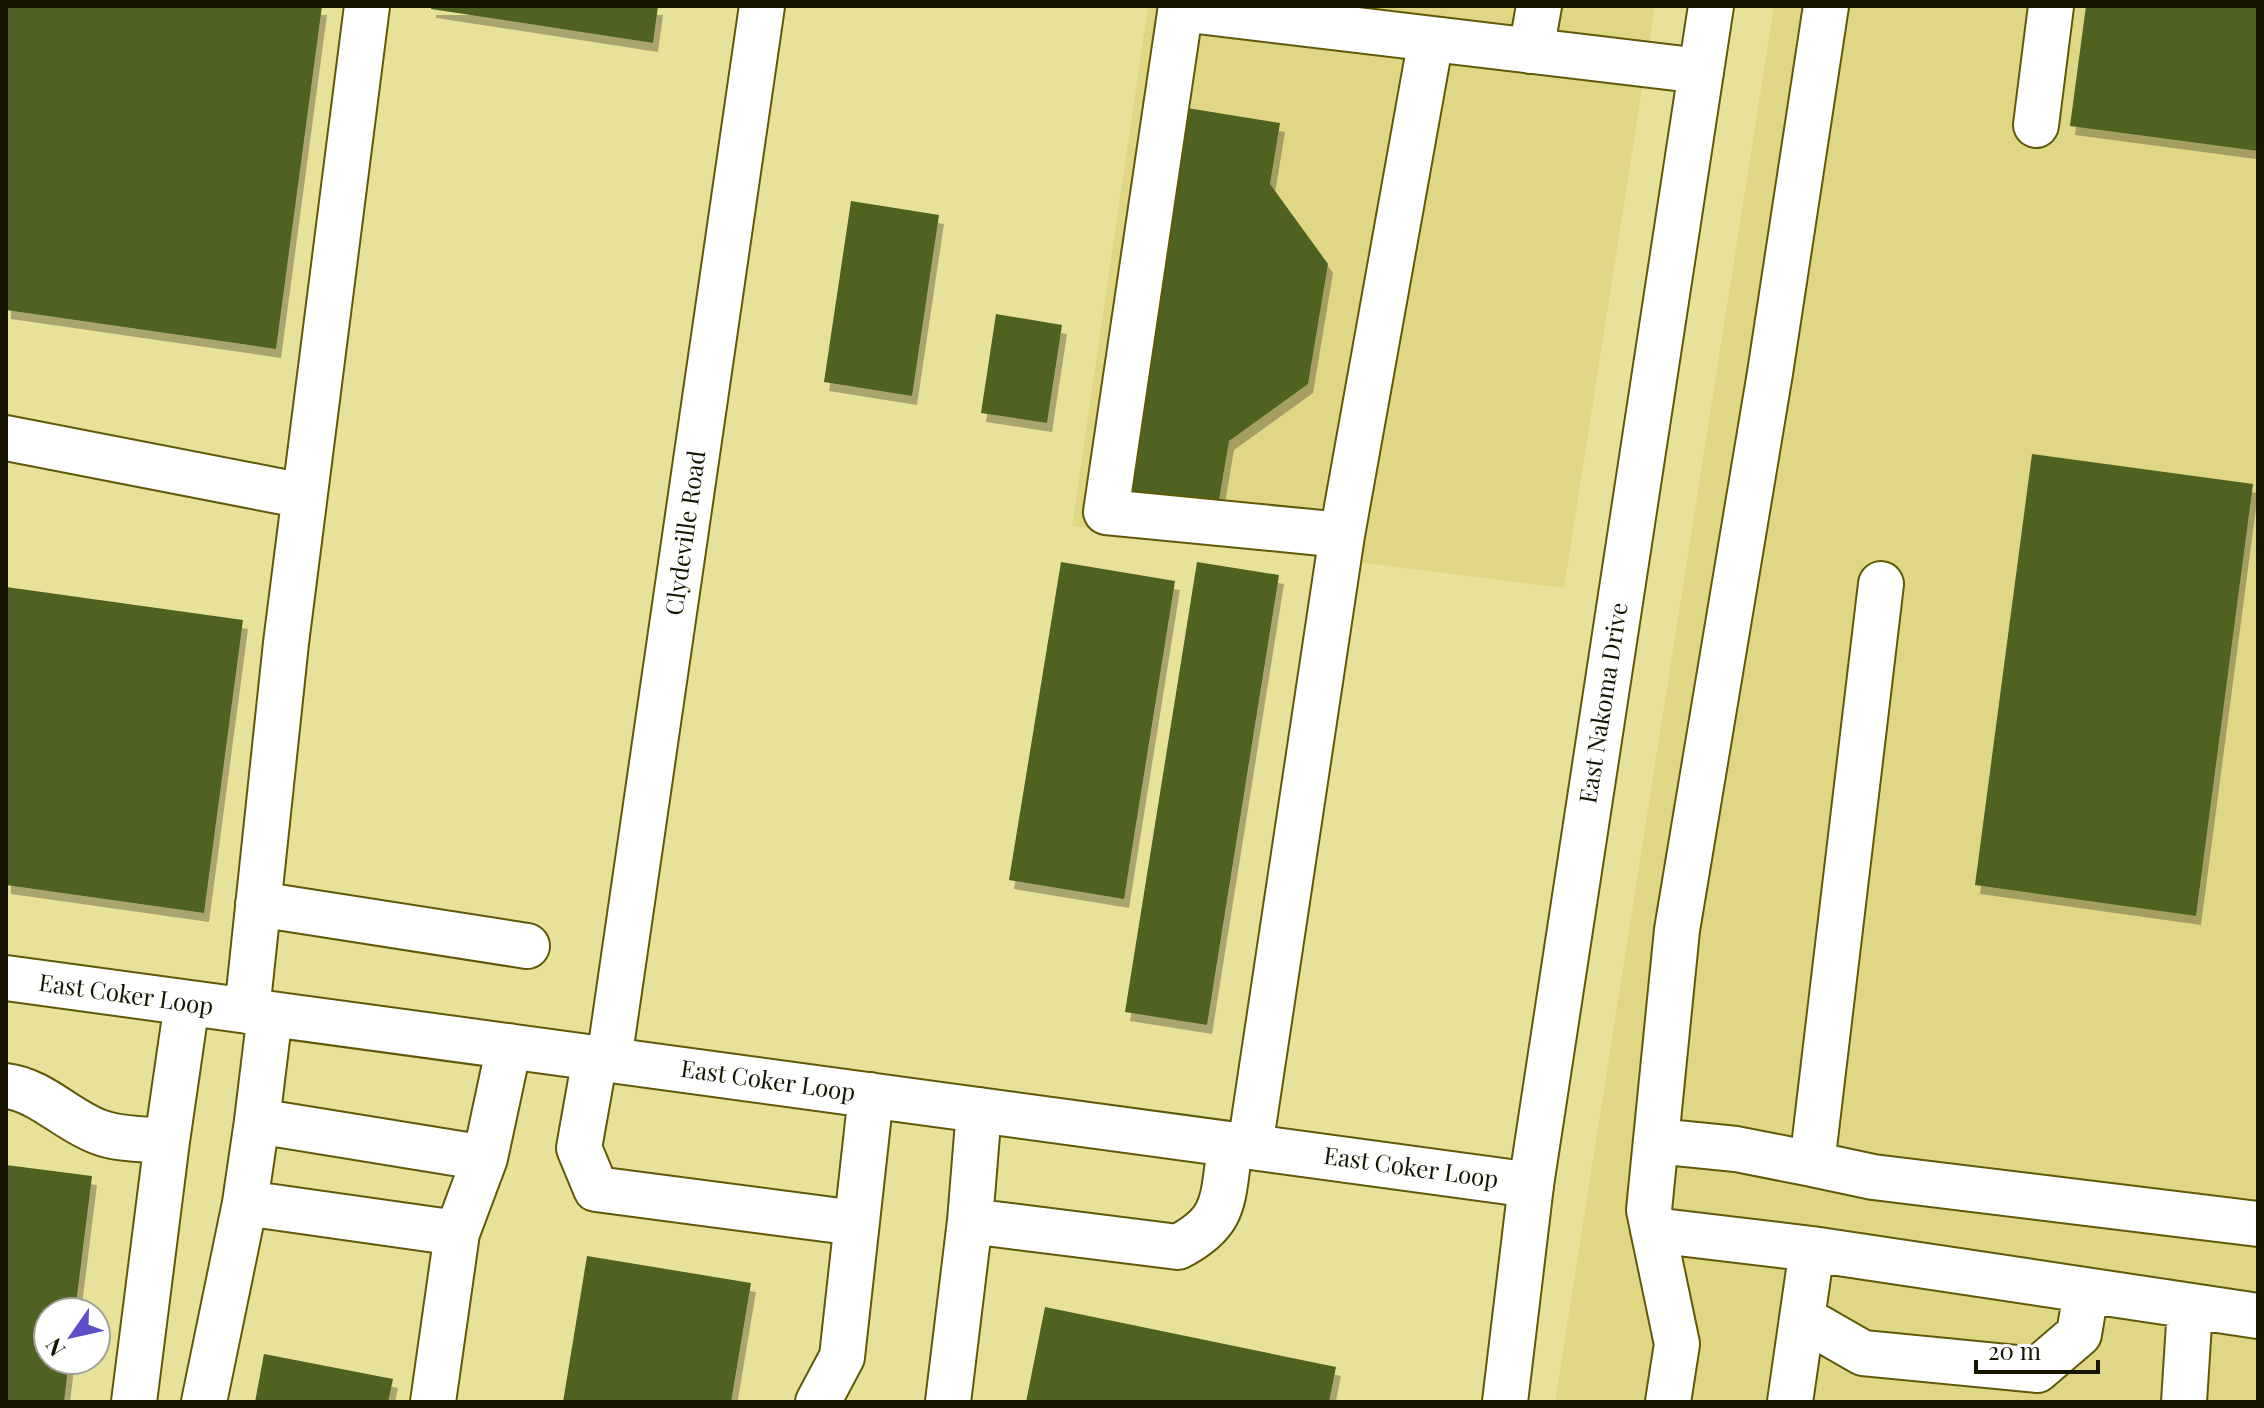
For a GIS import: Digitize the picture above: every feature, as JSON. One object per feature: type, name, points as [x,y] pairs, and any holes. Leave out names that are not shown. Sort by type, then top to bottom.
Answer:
[{"type":"street","points":[[204,1402],[245,1203],[257,1121],[258,904],[304,496],[367,6]]},
{"type":"street","name":"Clydeville Road","points":[[762,6],[602,1059],[579,1148],[596,1189],[856,1223]]},
{"type":"street","points":[[1531,51],[1539,6]]},
{"type":"street","name":"East Nakoma Drive","points":[[1505,1402],[1531,1185],[1711,6]]},
{"type":"street","points":[[1668,1402],[1677,1344],[1649,1210],[1677,930],[1770,373],[1826,6]]},
{"type":"street","points":[[2036,125],[2051,6]]},
{"type":"street","points":[[1342,535],[1106,512],[1181,7],[1701,71]]},
{"type":"street","points":[[970,1221],[1178,1247],[1201,1235],[1217,1220],[1240,1145],[1342,535],[1431,39]]},
{"type":"street","points":[[6,438],[304,496]]},
{"type":"street","points":[[1812,1164],[1881,584]]},
{"type":"street","points":[[258,904],[527,946]]},
{"type":"street","name":"East Coker Loop","points":[[6,978],[1531,1185]]},
{"type":"street","points":[[134,1402],[187,1003]]},
{"type":"street","points":[[433,1402],[457,1233],[485,1158],[509,1046]]},
{"type":"street","points":[[6,1086],[26,1088],[67,1117],[102,1134],[167,1141]]},
{"type":"street","points":[[818,1402],[842,1357],[871,1095]]},
{"type":"street","points":[[948,1402],[970,1221],[979,1110]]},
{"type":"street","points":[[257,1121],[485,1158]]},
{"type":"street","points":[[1656,1141],[1736,1149],[1873,1177],[2258,1224]]},
{"type":"street","points":[[245,1203],[457,1233]]},
{"type":"street","points":[[1653,1230],[1812,1249],[2258,1316]]},
{"type":"street","points":[[1790,1402],[1812,1249]]},
{"type":"street","points":[[1802,1318],[1863,1353],[2037,1370],[2079,1334],[2086,1292]]},
{"type":"street","points":[[2184,1402],[2190,1308]]},
{"type":"shaded area","points":[[1148,6],[1655,6],[1564,588],[1072,526]]},
{"type":"shaded area","points":[[1774,6],[2258,6],[2258,1402],[1555,1402]]},
{"type":"building","points":[[6,6],[322,6],[276,349],[6,310]]},
{"type":"building","points":[[431,6],[658,6],[653,43],[431,9]]},
{"type":"building","points":[[2086,6],[2258,6],[2258,151],[2070,126]]},
{"type":"building","points":[[1187,108],[1280,123],[1270,184],[1328,264],[1308,384],[1229,441],[1218,506],[1125,491]]},
{"type":"building","points":[[851,201],[939,215],[912,396],[824,382]]},
{"type":"building","points":[[996,314],[1062,325],[1047,423],[981,413]]},
{"type":"building","points":[[2032,454],[2253,484],[2196,916],[1975,885]]},
{"type":"building","points":[[1061,562],[1175,581],[1124,899],[1009,880]]},
{"type":"building","points":[[1197,562],[1279,575],[1207,1025],[1125,1012]]},
{"type":"building","points":[[6,587],[243,620],[204,913],[6,885]]},
{"type":"building","points":[[6,1165],[92,1176],[77,1296],[32,1296],[32,1376],[67,1376],[64,1402],[6,1402]]},
{"type":"building","points":[[587,1256],[751,1283],[731,1402],[563,1402]]},
{"type":"building","points":[[1045,1307],[1336,1367],[1329,1402],[1026,1402]]},
{"type":"building","points":[[264,1354],[393,1379],[388,1402],[255,1402]]}]
